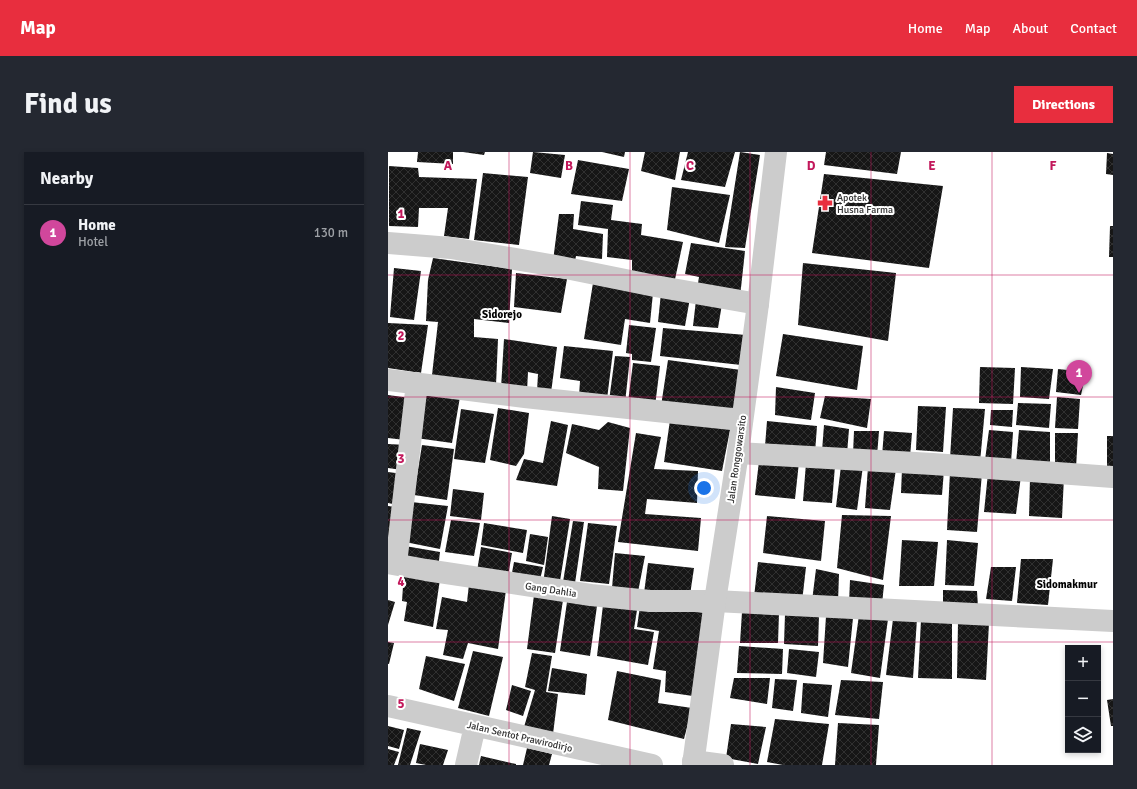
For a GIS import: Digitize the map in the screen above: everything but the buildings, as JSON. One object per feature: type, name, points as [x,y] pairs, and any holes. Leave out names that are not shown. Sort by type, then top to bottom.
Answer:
[{"type":"street","name":"Jalan Ronggowarsito","points":[[693,763],[715,601],[738,453],[776,152]]},
{"type":"street","points":[[388,243],[451,248],[758,304]]},
{"type":"street","points":[[388,380],[526,397],[741,420]]},
{"type":"street","points":[[392,563],[417,383]]},
{"type":"street","points":[[738,453],[933,464],[1113,477]]},
{"type":"street","name":"Gang Dahlia","points":[[392,563],[433,571],[590,595],[650,601],[715,601],[1113,621]]},
{"type":"street","name":"Jalan Sentot Prawirodirjo","points":[[388,706],[652,765]]},
{"type":"street","points":[[466,765],[476,726]]},
{"type":"street","points":[[693,763],[723,765]]},
{"type":"place","name":"Apotek Husna Farma","points":[[825,203]]},
{"type":"place","name":"Home","points":[[1079,393]]},
{"type":"district","name":"Sidorejo","points":[[502,314]]},
{"type":"district","name":"Sidomakmur","points":[[1067,584]]}]
